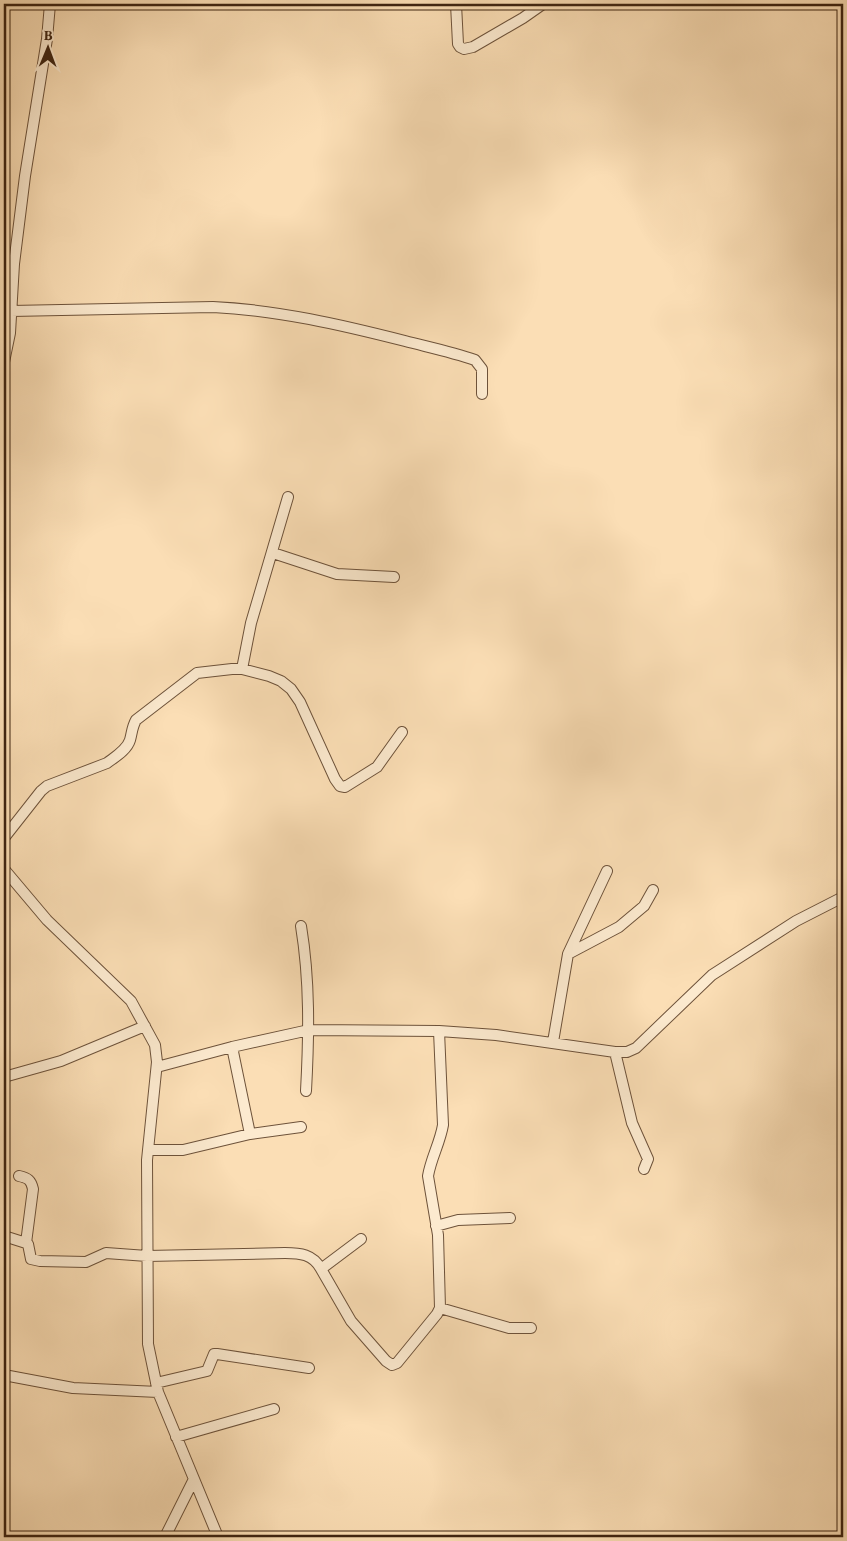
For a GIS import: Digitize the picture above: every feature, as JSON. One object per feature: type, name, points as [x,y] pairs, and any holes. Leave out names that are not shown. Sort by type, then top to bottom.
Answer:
[{"type":"street","points":[[4,362],[21,206],[47,39],[50,4]]},
{"type":"street","points":[[456,4],[458,44],[464,49],[473,47],[543,4]]},
{"type":"street","points":[[11,311],[213,307],[236,308],[303,318],[372,333],[475,360],[482,369],[482,394]]},
{"type":"street","points":[[242,670],[251,623],[288,497]]},
{"type":"street","points":[[273,553],[337,574],[394,577]]},
{"type":"street","points":[[4,838],[41,791],[57,781],[107,763],[114,758],[130,741],[132,726],[136,720],[197,673],[242,670],[269,676],[281,681],[291,689],[300,702],[335,779],[340,786],[350,785],[377,767],[402,732]]},
{"type":"street","points":[[4,869],[47,920],[131,1001],[156,1046],[157,1067],[148,1150],[148,1344],[157,1388],[218,1537]]},
{"type":"street","points":[[553,1042],[568,954],[608,871]]},
{"type":"street","points":[[568,954],[619,927],[644,906],[654,890]]},
{"type":"street","points":[[157,1067],[232,1047],[309,1030],[439,1031],[496,1034],[614,1052],[627,1052],[636,1048],[712,975],[796,920],[843,897]]},
{"type":"street","points":[[301,926],[307,967],[309,1030],[306,1091]]},
{"type":"street","points":[[4,1077],[61,1061],[145,1026]]},
{"type":"street","points":[[4,1236],[28,1244],[32,1258],[40,1261],[86,1262],[106,1254],[147,1256],[295,1253],[306,1255],[314,1259],[321,1269],[351,1320],[386,1361],[392,1365],[397,1363],[440,1308],[438,1243],[428,1176],[442,1125],[439,1031]]},
{"type":"street","points":[[232,1047],[250,1134]]},
{"type":"street","points":[[614,1052],[632,1123],[648,1159],[644,1170]]},
{"type":"street","points":[[148,1150],[183,1150],[250,1134],[301,1127]]},
{"type":"street","points":[[19,1176],[27,1178],[32,1182],[33,1189],[26,1243]]},
{"type":"street","points":[[436,1226],[458,1220],[510,1218]]},
{"type":"street","points":[[321,1269],[361,1239]]},
{"type":"street","points":[[440,1308],[509,1328],[531,1328]]},
{"type":"street","points":[[4,1375],[73,1388],[157,1388],[207,1371],[214,1354],[309,1368]]},
{"type":"street","points":[[176,1437],[274,1409]]},
{"type":"street","points":[[165,1537],[194,1479]]}]
